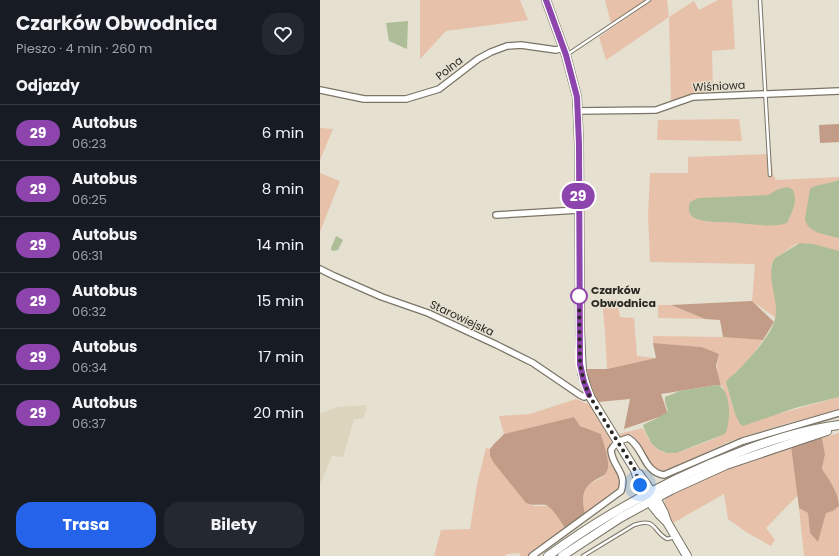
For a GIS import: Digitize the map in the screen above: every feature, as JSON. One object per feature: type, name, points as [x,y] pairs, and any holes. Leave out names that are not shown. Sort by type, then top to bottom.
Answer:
[{"type":"street","points":[[546,0],[573,79],[578,111],[580,364],[584,382],[589,395],[635,470],[638,480],[664,513],[667,522],[687,556]]},
{"type":"street","name":"Polna","points":[[320,90],[364,99],[406,99],[439,89],[478,59],[507,46],[521,45],[564,52]]},
{"type":"street","name":"Wiśniowa","points":[[578,111],[656,110],[693,97],[839,91]]},
{"type":"street","points":[[496,215],[578,210]]},
{"type":"street","name":"Starowiejska","points":[[320,269],[382,297],[428,313],[476,335],[533,363],[580,395],[584,397],[589,395]]},
{"type":"street","points":[[532,556],[621,491],[623,477],[614,461],[611,450],[614,445],[624,439],[628,438],[631,440],[650,468],[657,473],[664,475],[743,441],[839,413]]},
{"type":"street","points":[[548,556],[592,525],[651,496],[726,466],[839,426]]},
{"type":"street","points":[[562,556],[651,496]]},
{"type":"lane","points":[[564,52],[649,0]]},
{"type":"lane","points":[[760,0],[770,175]]},
{"type":"lane","points":[[583,556],[634,525],[640,523],[645,522],[651,524],[667,540],[676,537]]},
{"type":"shaded area","points":[[420,0],[520,0],[528,20],[446,31],[420,59]]},
{"type":"shaded area","points":[[605,0],[648,0],[611,23]]},
{"type":"shaded area","points":[[652,0],[667,0],[669,17],[606,60],[599,37]]},
{"type":"shaded area","points":[[718,0],[732,0],[735,49],[712,51],[713,92],[671,101],[669,17],[694,1],[699,10]]},
{"type":"shaded area","points":[[408,21],[407,49],[389,41],[386,23]]},
{"type":"shaded area","points":[[739,119],[742,141],[657,140],[658,120]]},
{"type":"shaded area","points":[[839,124],[839,142],[820,143],[819,125]]},
{"type":"shaded area","points":[[320,128],[333,129],[320,160]]},
{"type":"shaded area","points":[[771,154],[773,174],[776,180],[839,177],[839,180],[815,186],[839,237],[839,251],[796,244],[775,258],[771,266],[777,308],[776,314],[780,319],[774,322],[776,318],[752,301],[755,264],[650,262],[648,215],[650,173],[688,173],[688,157]]},
{"type":"shaded area","points":[[320,173],[340,181],[320,232]]},
{"type":"shaded area","points":[[839,180],[839,238],[819,233],[807,224],[805,219],[810,189],[812,187]]},
{"type":"shaded area","points":[[788,187],[793,190],[795,203],[787,223],[762,225],[704,221],[693,217],[689,211],[690,202],[698,198],[768,195],[779,189]]},
{"type":"shaded area","points":[[336,236],[343,240],[338,250],[332,251],[331,248]]},
{"type":"shaded area","points":[[800,243],[813,244],[839,251],[839,397],[795,408],[743,426],[740,424],[735,414],[726,382],[754,352],[770,332],[776,312],[771,279],[772,264],[775,258]]},
{"type":"shaded area","points":[[617,299],[620,317],[634,318],[637,356],[656,358],[607,369],[602,300]]},
{"type":"shaded area","points":[[752,301],[774,322],[763,340],[723,337],[720,320],[705,319],[671,305]]},
{"type":"shaded area","points":[[658,305],[671,305],[705,319],[658,318]]},
{"type":"shaded area","points":[[653,336],[723,337],[763,340],[751,357],[726,382],[735,414],[778,414],[839,397],[839,410],[785,424],[728,442],[670,470],[660,471],[652,465],[637,440],[631,434],[621,438],[619,434],[643,428],[652,444],[657,449],[669,453],[684,450],[721,436],[725,434],[724,389],[719,381],[717,372],[719,354],[702,347],[653,343]]},
{"type":"shaded area","points":[[653,343],[702,347],[719,354],[716,366],[721,386],[717,385],[661,394],[668,414],[624,429],[630,399],[598,402],[587,381],[584,369],[607,369],[656,358]]},
{"type":"shaded area","points":[[717,385],[722,388],[728,399],[729,415],[725,434],[676,453],[667,453],[659,450],[652,444],[643,425],[660,417],[668,411],[665,397],[680,391]]},
{"type":"shaded area","points":[[576,399],[590,405],[612,439],[608,452],[620,478],[620,488],[585,514],[583,501],[585,491],[587,487],[596,480],[603,477],[607,458],[601,434],[580,426],[574,417],[504,434],[499,416],[530,414]]},
{"type":"shaded area","points":[[367,405],[364,418],[354,419],[343,457],[332,456],[320,484],[320,414],[337,407]]},
{"type":"shaded area","points":[[574,417],[580,426],[601,434],[608,467],[605,474],[590,483],[585,491],[583,504],[585,514],[565,528],[548,506],[526,503],[494,463],[490,456],[490,449],[504,434]]},
{"type":"shaded area","points":[[839,433],[839,501],[835,490],[822,469],[825,454],[822,438]]},
{"type":"shaded area","points":[[822,438],[825,454],[822,469],[835,491],[839,501],[839,506],[833,511],[826,513],[818,542],[810,533],[808,513],[799,508],[791,446]]},
{"type":"shaded area","points":[[791,446],[798,495],[766,528],[775,540],[771,546],[746,532],[728,519],[724,494],[673,523],[667,512],[664,501],[670,495],[725,469]]},
{"type":"shaded area","points":[[486,448],[490,449],[490,456],[526,503],[534,506],[550,506],[565,528],[529,556],[521,556],[519,553],[507,554],[505,556],[434,556],[441,530],[470,529],[477,484]]},
{"type":"shaded area","points":[[839,506],[839,556],[804,556],[799,508],[808,513],[810,533],[818,541],[826,513],[833,511]]},
{"type":"bus line","name":"29","points":[[546,0],[566,55],[577,97],[579,144],[578,210],[580,364],[589,395]]},
{"type":"place","name":"Czarków Obwodnica","points":[[579,296]]},
{"type":"route","points":[[579,296],[580,364],[584,382],[600,415],[635,470],[640,485]]}]
